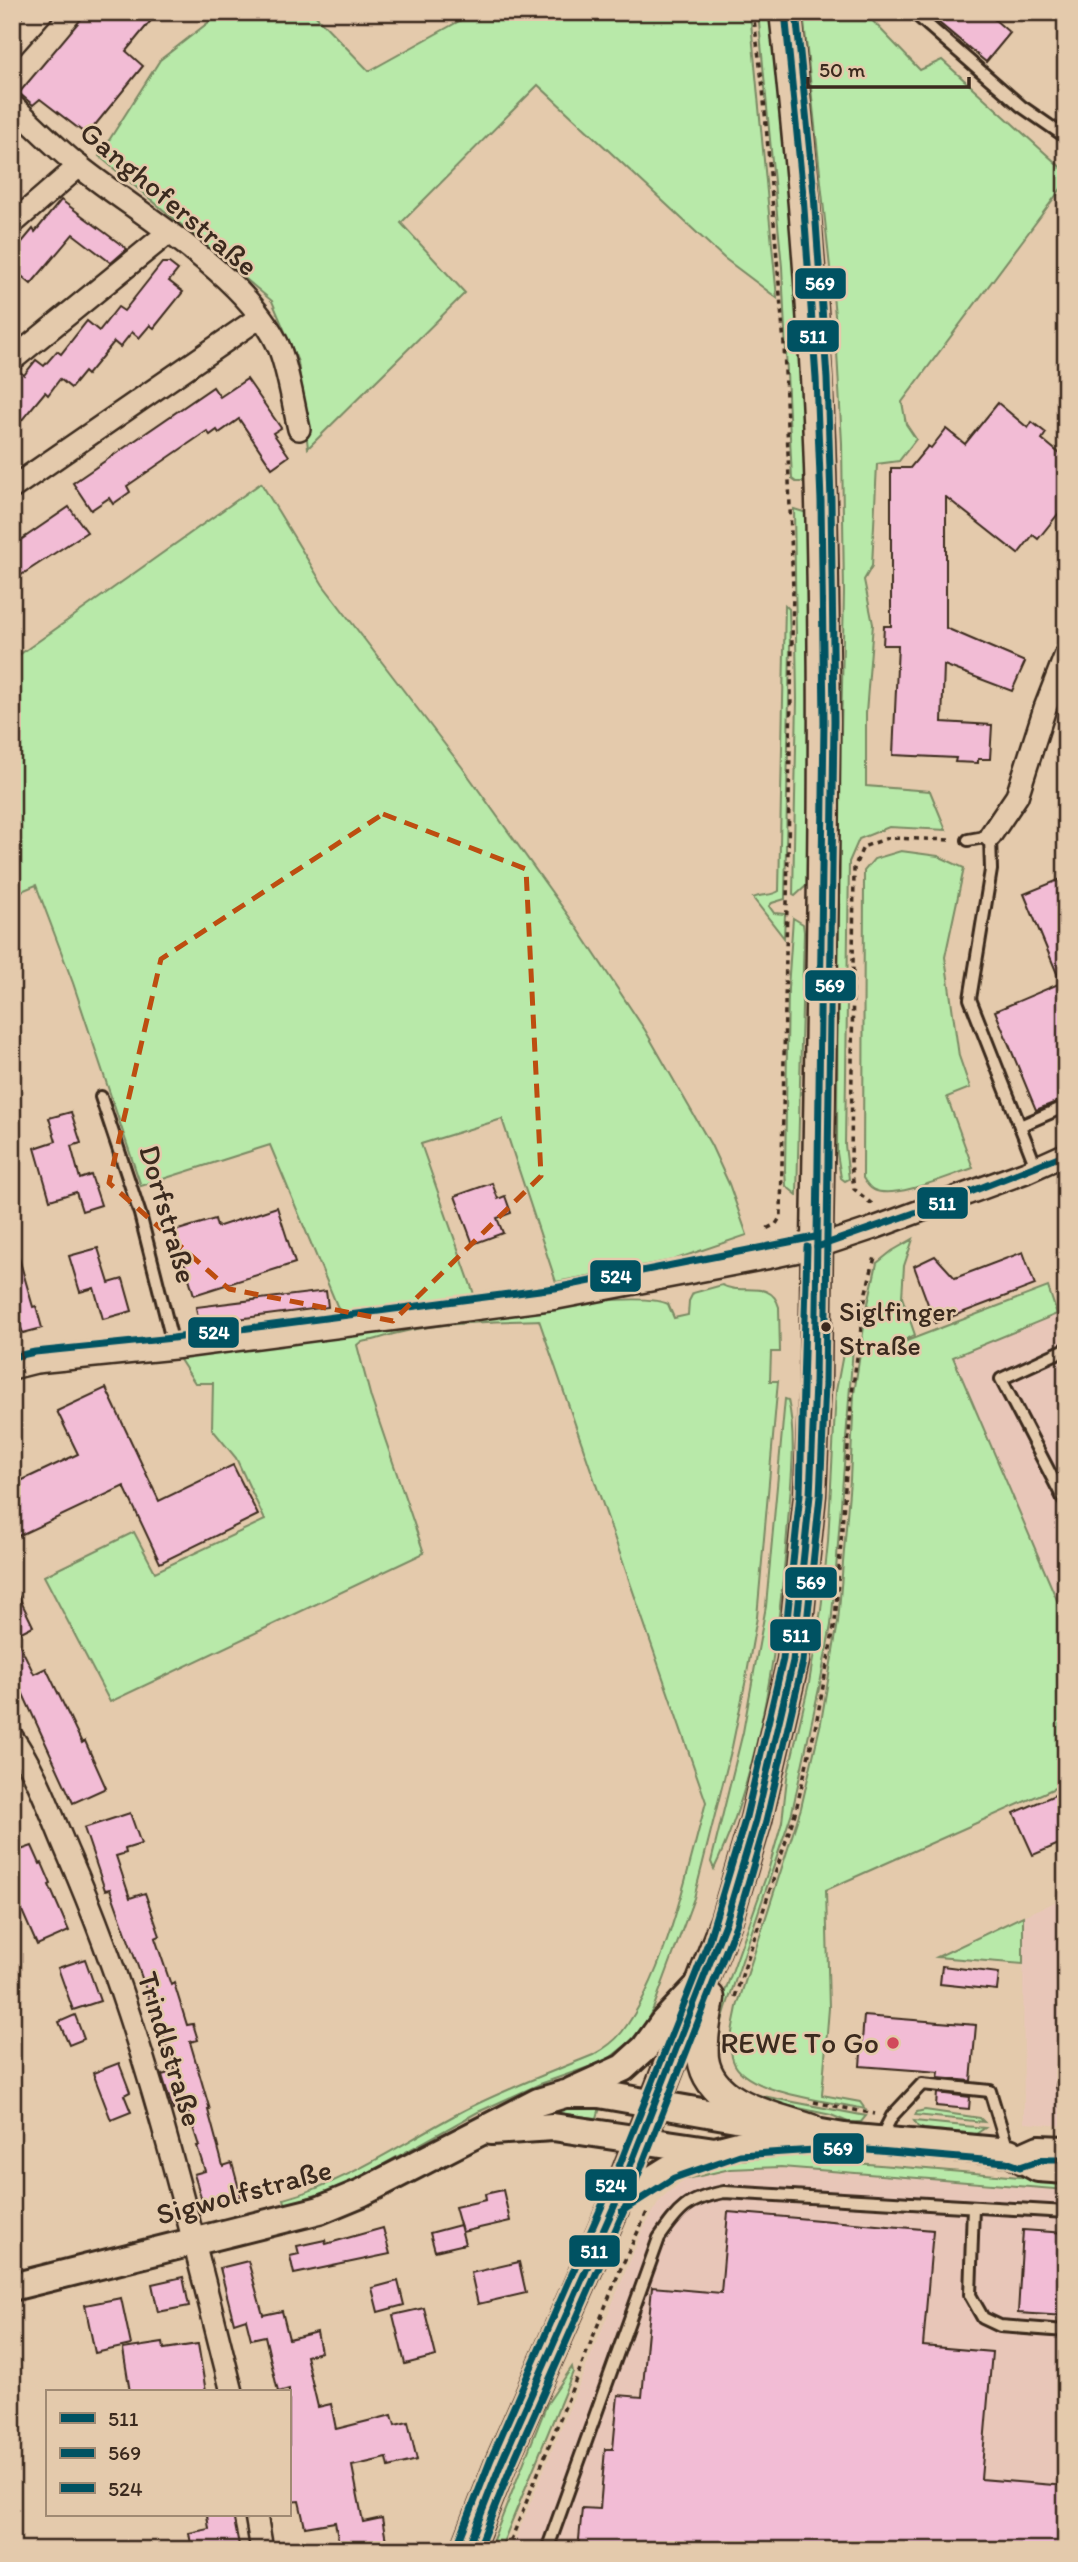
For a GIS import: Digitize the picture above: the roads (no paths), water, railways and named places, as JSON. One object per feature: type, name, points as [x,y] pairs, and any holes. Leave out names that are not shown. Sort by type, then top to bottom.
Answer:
[{"type":"main road","points":[[467,2550],[500,2463],[617,2202],[718,1946],[756,1820],[793,1661],[810,1495],[817,1247],[823,685],[816,368],[803,183],[785,12]]},
{"type":"main road","points":[[718,1946],[704,2033],[703,2058],[706,2069],[719,2090],[738,2104],[811,2130]]},
{"type":"street","points":[[12,46],[42,12]]},
{"type":"street","name":"Ganghoferstraße","points":[[12,106],[79,166],[169,232],[226,279],[260,317],[278,346],[299,429]]},
{"type":"street","points":[[12,224],[79,166]]},
{"type":"street","points":[[12,360],[169,232]]},
{"type":"street","points":[[12,488],[260,317]]},
{"type":"street","points":[[990,836],[1017,796],[1045,708],[1066,654]]},
{"type":"street","points":[[12,1368],[36,1362],[174,1348],[557,1298],[817,1247],[1066,1154]]},
{"type":"street","name":"Trindlstraße","points":[[12,1737],[21,1749],[98,1923],[130,2016],[195,2242],[232,2390]]},
{"type":"street","points":[[565,2094],[623,2068],[645,2048],[663,2023],[702,1982]]},
{"type":"street","name":"Sigwolfstraße","points":[[12,2287],[290,2219],[338,2203],[538,2102],[565,2094],[599,2094],[844,2137]]},
{"type":"street","name":"Sigwolfstraße","points":[[483,2131],[553,2127],[715,2151],[738,2145],[844,2137],[1015,2154],[1039,2149],[1066,2150]]},
{"type":"street","points":[[617,2202],[669,2169],[715,2151]]},
{"type":"street","name":"Sigwolfstraße","points":[[1015,2154],[1038,2168],[1066,2170]]},
{"type":"street","points":[[256,2516],[262,2550]]},
{"type":"lane","points":[[913,12],[1021,106],[1060,134],[1066,135]]},
{"type":"lane","points":[[968,840],[990,836],[991,870],[970,999],[1036,1167]]},
{"type":"lane","name":"Dorfstraße","points":[[101,1097],[140,1214],[174,1348]]},
{"type":"lane","points":[[1020,1126],[1066,1106]]},
{"type":"lane","points":[[1066,1349],[1000,1379],[1066,1504]]},
{"type":"lane","points":[[880,2139],[892,2116],[922,2084],[990,2091],[1015,2154]]},
{"type":"lane","points":[[547,2550],[659,2238],[678,2210],[704,2196],[724,2192],[1066,2212]]},
{"type":"lane","points":[[973,2207],[970,2295],[983,2318],[1000,2326],[1066,2331]]},
{"type":"place","name":"Siglfinger Straße","points":[[826,1327]]},
{"type":"place","name":"REWE To Go","points":[[893,2043]]}]
